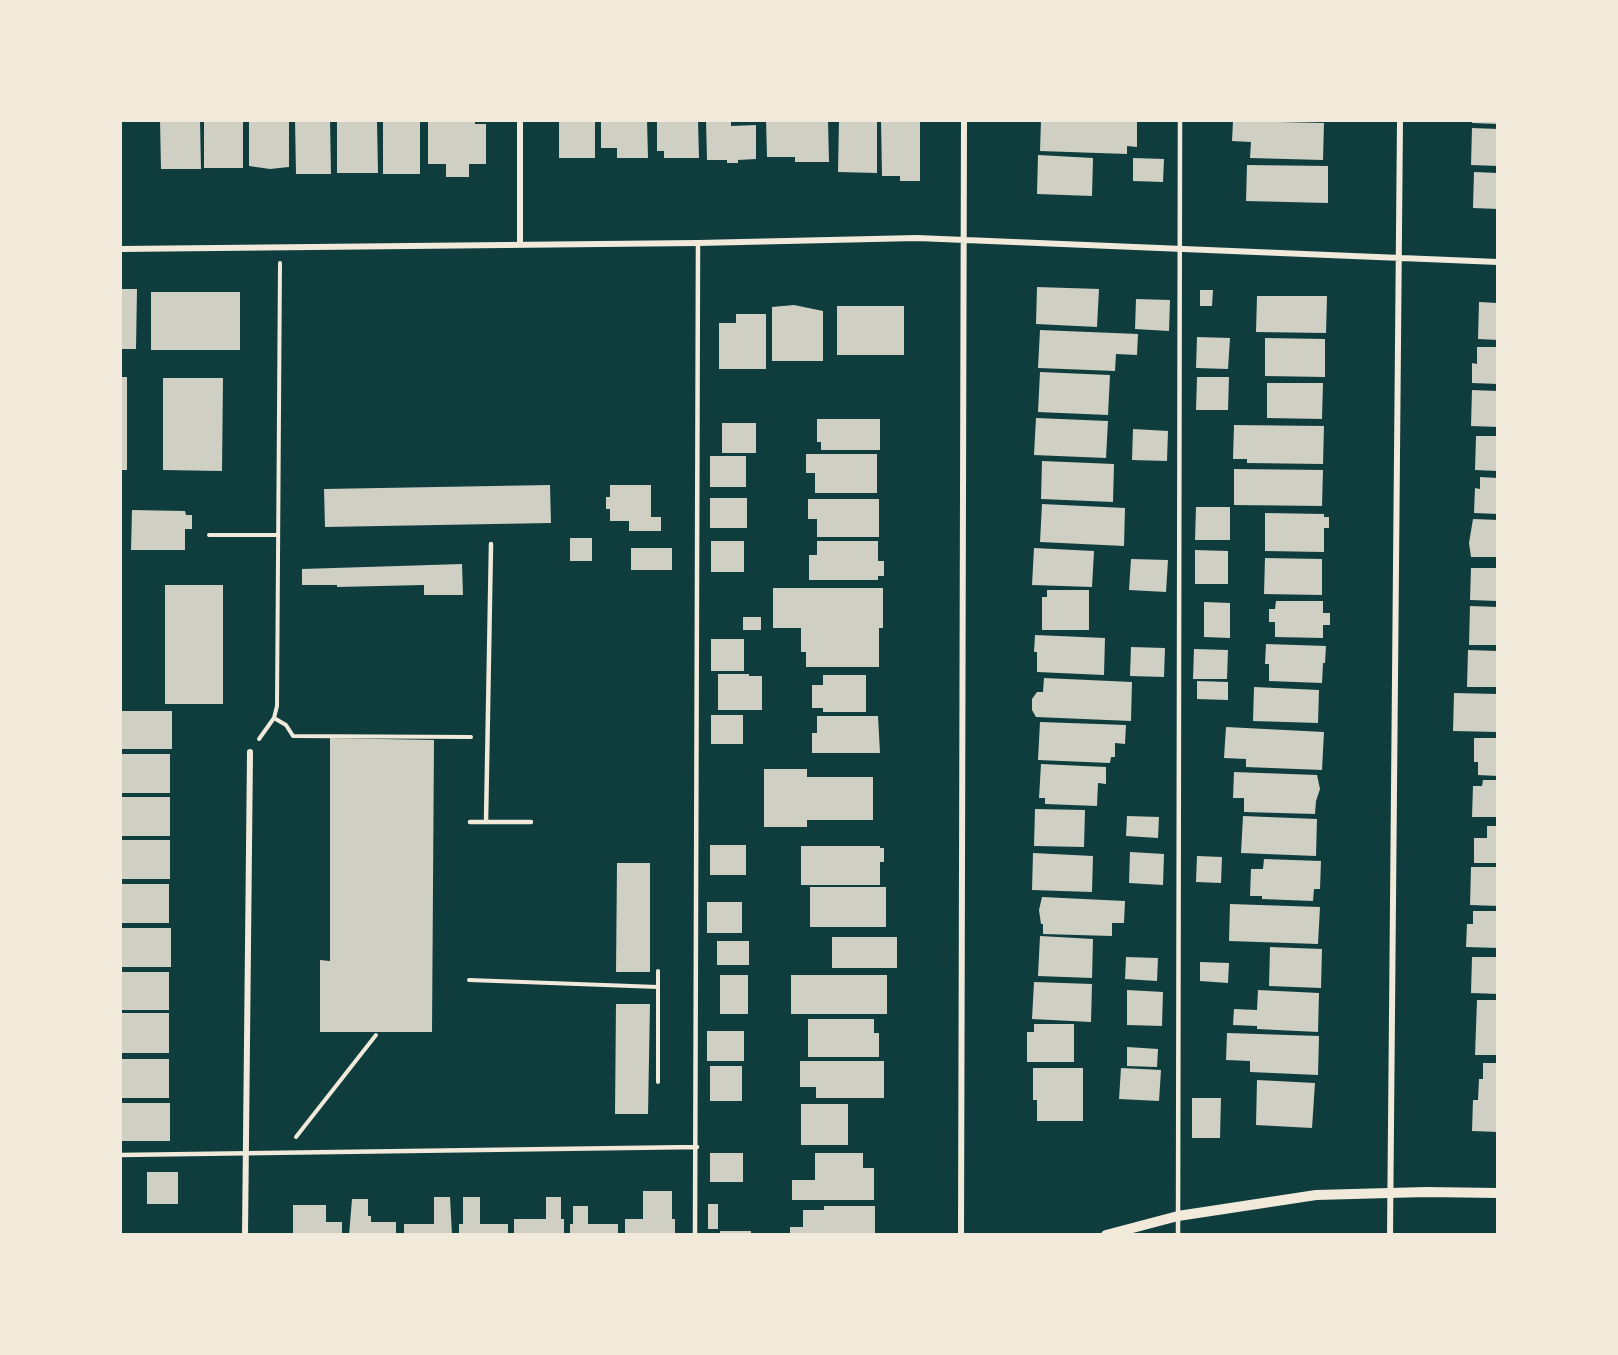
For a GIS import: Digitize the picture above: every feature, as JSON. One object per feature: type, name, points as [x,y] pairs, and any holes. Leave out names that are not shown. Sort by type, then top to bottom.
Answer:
[{"type":"street","points":[[520,120],[520,244]]},
{"type":"street","points":[[962,1235],[964,120]]},
{"type":"street","points":[[1390,1235],[1400,120]]},
{"type":"street","points":[[120,249],[698,243],[917,238],[1498,262]]},
{"type":"street","points":[[245,1235],[250,752]]},
{"type":"street","points":[[1106,1235],[1178,1216],[1316,1195],[1391,1192],[1498,1193]]},
{"type":"lane","points":[[1178,1235],[1180,120]]},
{"type":"lane","points":[[695,1235],[698,243]]},
{"type":"lane","points":[[486,822],[491,544]]},
{"type":"lane","points":[[470,822],[531,822]]},
{"type":"lane","points":[[120,1155],[697,1147]]},
{"type":"path","points":[[250,752],[274,718],[277,706],[280,247]]},
{"type":"path","points":[[209,535],[278,535]]},
{"type":"path","points":[[274,718],[285,725],[293,736],[471,737]]},
{"type":"path","points":[[658,971],[658,1082]]},
{"type":"path","points":[[469,980],[658,987]]},
{"type":"path","points":[[274,1153],[297,1137],[376,1035]]},
{"type":"building","points":[[160,120],[200,120],[201,169],[161,169]]},
{"type":"building","points":[[204,120],[243,120],[243,168],[204,168]]},
{"type":"building","points":[[249,120],[289,120],[289,167],[270,169],[249,166]]},
{"type":"building","points":[[295,120],[330,120],[331,174],[296,174]]},
{"type":"building","points":[[337,120],[377,120],[378,173],[337,173]]},
{"type":"building","points":[[383,120],[420,120],[420,174],[383,174]]},
{"type":"building","points":[[428,120],[475,120],[475,124],[486,124],[486,164],[469,164],[469,177],[446,177],[446,164],[428,164]]},
{"type":"building","points":[[559,120],[595,120],[595,158],[559,158]]},
{"type":"building","points":[[601,120],[647,120],[648,158],[617,158],[617,148],[601,148]]},
{"type":"building","points":[[657,120],[698,120],[699,158],[664,158],[664,151],[657,151]]},
{"type":"building","points":[[706,120],[731,120],[731,126],[756,125],[756,159],[738,160],[738,163],[727,163],[727,160],[707,160]]},
{"type":"building","points":[[766,120],[828,120],[829,162],[795,162],[795,157],[767,157]]},
{"type":"building","points":[[839,120],[877,120],[877,173],[838,172]]},
{"type":"building","points":[[881,120],[920,120],[920,181],[900,181],[900,176],[882,176]]},
{"type":"building","points":[[1041,120],[1137,120],[1137,147],[1127,146],[1127,154],[1040,151]]},
{"type":"building","points":[[1472,120],[1498,120],[1498,124],[1472,123]]},
{"type":"building","points":[[1233,121],[1324,123],[1323,160],[1250,158],[1251,142],[1232,141]]},
{"type":"building","points":[[1472,128],[1498,129],[1498,166],[1471,165]]},
{"type":"building","points":[[1038,155],[1093,158],[1092,196],[1037,194]]},
{"type":"building","points":[[1133,158],[1164,159],[1163,182],[1133,181]]},
{"type":"building","points":[[1247,165],[1328,166],[1328,203],[1246,201]]},
{"type":"building","points":[[1474,172],[1498,173],[1498,209],[1473,208]]},
{"type":"building","points":[[1037,287],[1099,289],[1097,327],[1036,324]]},
{"type":"building","points":[[120,289],[137,289],[136,349],[120,349]]},
{"type":"building","points":[[1200,290],[1213,290],[1212,306],[1200,306]]},
{"type":"building","points":[[151,292],[240,292],[240,350],[151,350]]},
{"type":"building","points":[[1257,296],[1327,296],[1326,333],[1256,332]]},
{"type":"building","points":[[1136,299],[1170,300],[1169,331],[1135,329]]},
{"type":"building","points":[[1479,302],[1498,303],[1498,340],[1478,339]]},
{"type":"building","points":[[794,305],[823,311],[823,361],[772,361],[772,307]]},
{"type":"building","points":[[837,306],[904,306],[904,355],[837,355]]},
{"type":"building","points":[[736,314],[766,314],[766,369],[719,369],[719,323],[736,323]]},
{"type":"building","points":[[1040,330],[1138,334],[1137,355],[1116,354],[1115,371],[1038,368]]},
{"type":"building","points":[[1197,337],[1230,338],[1228,369],[1196,368]]},
{"type":"building","points":[[1265,338],[1325,339],[1325,377],[1265,376]]},
{"type":"building","points":[[1477,347],[1498,347],[1498,384],[1472,383],[1472,363],[1477,364]]},
{"type":"building","points":[[1040,372],[1110,375],[1108,415],[1038,412]]},
{"type":"building","points":[[120,377],[127,377],[127,470],[120,470]]},
{"type":"building","points":[[1197,377],[1229,377],[1228,410],[1196,410]]},
{"type":"building","points":[[163,378],[223,378],[222,471],[163,470]]},
{"type":"building","points":[[1267,383],[1323,383],[1322,419],[1267,418]]},
{"type":"building","points":[[1472,390],[1498,391],[1498,427],[1471,426]]},
{"type":"building","points":[[1036,418],[1108,421],[1106,458],[1034,455]]},
{"type":"building","points":[[817,419],[880,419],[880,450],[821,450],[821,442],[817,442]]},
{"type":"building","points":[[722,423],[756,423],[756,453],[722,453]]},
{"type":"building","points":[[1234,425],[1324,426],[1323,464],[1247,463],[1247,459],[1233,459]]},
{"type":"building","points":[[1133,429],[1168,431],[1167,461],[1132,460]]},
{"type":"building","points":[[1476,436],[1498,436],[1498,471],[1475,470]]},
{"type":"building","points":[[806,454],[877,454],[877,493],[815,493],[815,473],[806,473]]},
{"type":"building","points":[[710,456],[746,456],[746,487],[710,487]]},
{"type":"building","points":[[1042,461],[1114,464],[1113,502],[1041,499]]},
{"type":"building","points":[[1234,469],[1323,470],[1322,506],[1234,505]]},
{"type":"building","points":[[1480,477],[1498,478],[1498,514],[1474,513],[1475,488],[1480,489]]},
{"type":"building","points":[[550,485],[551,523],[325,527],[324,489]]},
{"type":"building","points":[[610,485],[651,485],[651,517],[661,517],[661,531],[629,531],[629,521],[610,521],[610,509],[606,509],[606,497],[610,497]]},
{"type":"building","points":[[710,498],[747,498],[747,528],[710,528]]},
{"type":"building","points":[[808,499],[879,499],[879,537],[817,537],[817,519],[808,519]]},
{"type":"building","points":[[1042,504],[1125,508],[1124,546],[1040,542]]},
{"type":"building","points":[[1196,507],[1230,507],[1230,540],[1195,540]]},
{"type":"building","points":[[132,510],[185,511],[186,515],[192,515],[192,529],[185,529],[185,550],[131,550]]},
{"type":"building","points":[[1265,513],[1324,514],[1324,517],[1329,517],[1329,528],[1324,528],[1324,552],[1265,551]]},
{"type":"building","points":[[1473,519],[1498,520],[1498,557],[1471,557],[1469,543]]},
{"type":"building","points":[[570,538],[592,538],[592,561],[570,561]]},
{"type":"building","points":[[711,541],[744,541],[744,572],[711,572]]},
{"type":"building","points":[[817,541],[878,541],[878,561],[884,561],[884,576],[878,576],[878,580],[809,580],[809,555],[817,555]]},
{"type":"building","points":[[631,548],[672,548],[672,570],[631,570]]},
{"type":"building","points":[[1034,548],[1094,551],[1092,587],[1032,585]]},
{"type":"building","points":[[1195,550],[1228,551],[1228,584],[1195,584]]},
{"type":"building","points":[[1265,558],[1322,559],[1322,595],[1264,594]]},
{"type":"building","points":[[1131,559],[1168,560],[1166,592],[1129,590]]},
{"type":"building","points":[[462,564],[463,595],[424,595],[424,585],[337,587],[337,585],[302,585],[302,569]]},
{"type":"building","points":[[1471,568],[1498,568],[1498,601],[1470,600]]},
{"type":"building","points":[[165,585],[223,585],[223,704],[165,704]]},
{"type":"building","points":[[773,588],[883,588],[883,628],[879,628],[879,667],[806,667],[806,652],[801,652],[801,628],[773,628]]},
{"type":"building","points":[[1047,590],[1089,590],[1089,630],[1042,630],[1042,597],[1047,597]]},
{"type":"building","points":[[1276,601],[1323,601],[1323,613],[1330,613],[1330,625],[1323,625],[1323,638],[1275,637],[1275,622],[1269,622],[1269,609],[1275,609]]},
{"type":"building","points":[[1204,602],[1230,603],[1230,638],[1204,637]]},
{"type":"building","points":[[1470,606],[1498,607],[1498,645],[1469,645]]},
{"type":"building","points":[[743,617],[761,617],[761,630],[743,630]]},
{"type":"building","points":[[1035,635],[1105,638],[1104,675],[1037,672],[1037,652],[1034,652]]},
{"type":"building","points":[[711,639],[744,639],[744,671],[711,671]]},
{"type":"building","points":[[1266,644],[1326,646],[1322,683],[1269,681],[1269,664],[1265,664]]},
{"type":"building","points":[[1131,647],[1165,648],[1164,677],[1130,676]]},
{"type":"building","points":[[1194,649],[1228,650],[1227,679],[1193,679]]},
{"type":"building","points":[[1468,650],[1498,651],[1498,687],[1467,687]]},
{"type":"building","points":[[718,674],[762,676],[762,710],[718,710]]},
{"type":"building","points":[[823,675],[866,675],[866,712],[823,712],[823,708],[812,708],[812,685],[823,685]]},
{"type":"building","points":[[1044,678],[1132,682],[1131,721],[1036,717],[1032,710],[1032,699],[1037,692],[1043,692]]},
{"type":"building","points":[[1197,681],[1228,682],[1228,700],[1197,699]]},
{"type":"building","points":[[1254,687],[1319,690],[1318,723],[1253,721]]},
{"type":"building","points":[[1454,693],[1498,694],[1498,732],[1453,731]]},
{"type":"building","points":[[120,711],[172,711],[172,749],[120,749]]},
{"type":"building","points":[[711,715],[743,715],[743,744],[711,744]]},
{"type":"building","points":[[817,716],[878,716],[880,753],[812,753],[812,733],[817,733]]},
{"type":"building","points":[[1040,722],[1126,725],[1125,744],[1115,743],[1115,757],[1111,757],[1110,763],[1038,760]]},
{"type":"building","points":[[1226,727],[1324,732],[1322,770],[1246,767],[1246,759],[1224,758]]},
{"type":"building","points":[[330,738],[434,740],[432,1032],[320,1032],[320,960],[330,961]]},
{"type":"building","points":[[1474,738],[1498,738],[1498,776],[1478,775],[1478,762],[1474,762]]},
{"type":"building","points":[[120,754],[170,754],[170,793],[120,793]]},
{"type":"building","points":[[1041,764],[1106,767],[1106,784],[1098,783],[1097,806],[1045,804],[1045,798],[1039,798]]},
{"type":"building","points":[[764,769],[807,769],[807,777],[873,777],[873,820],[807,820],[807,827],[764,827]]},
{"type":"building","points":[[1234,772],[1317,775],[1320,789],[1315,814],[1244,812],[1244,798],[1233,798]]},
{"type":"building","points":[[1483,780],[1498,780],[1498,817],[1472,817],[1473,786],[1482,786]]},
{"type":"building","points":[[120,797],[170,797],[170,836],[120,836]]},
{"type":"building","points":[[1035,809],[1085,810],[1084,847],[1034,846]]},
{"type":"building","points":[[1127,816],[1159,817],[1158,838],[1126,836]]},
{"type":"building","points":[[1243,816],[1317,819],[1316,856],[1241,853]]},
{"type":"building","points":[[1487,826],[1498,826],[1498,863],[1474,863],[1474,838],[1487,838]]},
{"type":"building","points":[[120,840],[170,840],[170,879],[120,879]]},
{"type":"building","points":[[710,845],[746,845],[746,875],[710,875]]},
{"type":"building","points":[[801,846],[880,846],[884,848],[884,862],[880,862],[880,885],[801,885]]},
{"type":"building","points":[[1130,852],[1164,854],[1163,885],[1129,883]]},
{"type":"building","points":[[1033,853],[1093,856],[1092,892],[1032,890]]},
{"type":"building","points":[[1197,856],[1222,857],[1221,883],[1196,882]]},
{"type":"building","points":[[1264,859],[1321,861],[1320,889],[1314,889],[1313,901],[1262,899],[1262,896],[1250,896],[1251,869],[1263,869]]},
{"type":"building","points":[[617,863],[650,863],[650,972],[616,972]]},
{"type":"building","points":[[1471,867],[1498,867],[1498,906],[1470,905]]},
{"type":"building","points":[[120,884],[169,884],[169,923],[120,923]]},
{"type":"building","points":[[810,887],[886,887],[886,927],[810,927]]},
{"type":"building","points":[[1042,897],[1125,901],[1124,923],[1112,923],[1112,936],[1043,934],[1039,910]]},
{"type":"building","points":[[707,902],[742,902],[742,933],[707,933]]},
{"type":"building","points":[[1230,904],[1320,907],[1318,944],[1229,941]]},
{"type":"building","points":[[1473,911],[1498,911],[1498,948],[1466,947],[1467,924],[1473,924]]},
{"type":"building","points":[[120,928],[171,928],[171,967],[120,967]]},
{"type":"building","points":[[1040,936],[1093,939],[1092,978],[1038,976]]},
{"type":"building","points":[[832,937],[897,937],[897,968],[832,968]]},
{"type":"building","points":[[717,941],[749,941],[749,965],[717,965]]},
{"type":"building","points":[[1270,947],[1322,949],[1321,988],[1269,986]]},
{"type":"building","points":[[1126,957],[1158,958],[1157,981],[1125,979]]},
{"type":"building","points":[[1472,957],[1498,957],[1498,994],[1471,993]]},
{"type":"building","points":[[1200,962],[1229,963],[1228,983],[1200,981]]},
{"type":"building","points":[[120,972],[169,972],[169,1010],[120,1010]]},
{"type":"building","points":[[720,975],[748,975],[748,1014],[720,1014]]},
{"type":"building","points":[[791,975],[887,975],[887,1014],[791,1014]]},
{"type":"building","points":[[1034,982],[1092,984],[1091,1022],[1032,1019]]},
{"type":"building","points":[[1127,990],[1163,992],[1162,1026],[1127,1025]]},
{"type":"building","points":[[1258,990],[1319,993],[1318,1032],[1257,1029],[1257,1026],[1233,1025],[1234,1009],[1257,1010]]},
{"type":"building","points":[[1477,1000],[1498,1000],[1498,1055],[1475,1055]]},
{"type":"building","points":[[616,1004],[650,1004],[648,1114],[615,1114]]},
{"type":"building","points":[[120,1013],[169,1013],[169,1053],[120,1053]]},
{"type":"building","points":[[808,1019],[874,1019],[874,1033],[879,1033],[879,1057],[808,1057]]},
{"type":"building","points":[[1034,1024],[1074,1024],[1074,1062],[1027,1062],[1027,1032],[1034,1032]]},
{"type":"building","points":[[707,1031],[744,1031],[744,1061],[707,1061]]},
{"type":"building","points":[[1227,1033],[1319,1036],[1318,1075],[1250,1072],[1250,1061],[1226,1060]]},
{"type":"building","points":[[1127,1047],[1158,1049],[1157,1067],[1127,1066]]},
{"type":"building","points":[[120,1059],[169,1059],[169,1098],[120,1098]]},
{"type":"building","points":[[800,1061],[884,1061],[884,1098],[816,1098],[816,1087],[800,1087]]},
{"type":"building","points":[[1483,1063],[1498,1063],[1498,1132],[1472,1131],[1473,1100],[1478,1100],[1479,1079],[1483,1079]]},
{"type":"building","points":[[710,1066],[742,1066],[742,1101],[710,1101]]},
{"type":"building","points":[[1033,1068],[1083,1068],[1083,1121],[1037,1121],[1037,1100],[1033,1100]]},
{"type":"building","points":[[1121,1068],[1161,1070],[1159,1101],[1119,1099]]},
{"type":"building","points":[[1257,1080],[1315,1083],[1312,1128],[1256,1125]]},
{"type":"building","points":[[1192,1098],[1221,1098],[1220,1138],[1192,1138]]},
{"type":"building","points":[[120,1103],[170,1103],[170,1141],[120,1141]]},
{"type":"building","points":[[801,1104],[848,1104],[848,1145],[801,1145]]},
{"type":"building","points":[[710,1153],[743,1153],[743,1182],[710,1182]]},
{"type":"building","points":[[815,1153],[863,1153],[863,1168],[874,1168],[874,1200],[792,1200],[792,1180],[815,1180]]},
{"type":"building","points":[[147,1172],[178,1172],[178,1204],[147,1204]]},
{"type":"building","points":[[643,1191],[672,1191],[672,1219],[675,1219],[675,1235],[625,1235],[625,1219],[643,1219]]},
{"type":"building","points":[[434,1197],[450,1197],[452,1235],[404,1235],[404,1224],[434,1224]]},
{"type":"building","points":[[463,1197],[480,1197],[480,1224],[508,1224],[508,1235],[459,1235],[459,1224],[463,1224]]},
{"type":"building","points":[[546,1197],[561,1197],[564,1235],[514,1235],[514,1219],[546,1219]]},
{"type":"building","points":[[352,1199],[368,1199],[368,1216],[371,1216],[371,1222],[396,1222],[396,1235],[349,1235]]},
{"type":"building","points":[[708,1204],[718,1204],[718,1229],[708,1229]]},
{"type":"building","points":[[293,1205],[326,1205],[326,1222],[342,1222],[342,1235],[293,1235]]},
{"type":"building","points":[[573,1206],[588,1206],[588,1224],[618,1224],[618,1235],[570,1235],[570,1224],[573,1224]]},
{"type":"building","points":[[824,1206],[875,1206],[875,1235],[790,1235],[790,1227],[803,1227],[803,1210],[824,1210]]},
{"type":"building","points":[[720,1231],[751,1231],[751,1235],[720,1235]]}]
